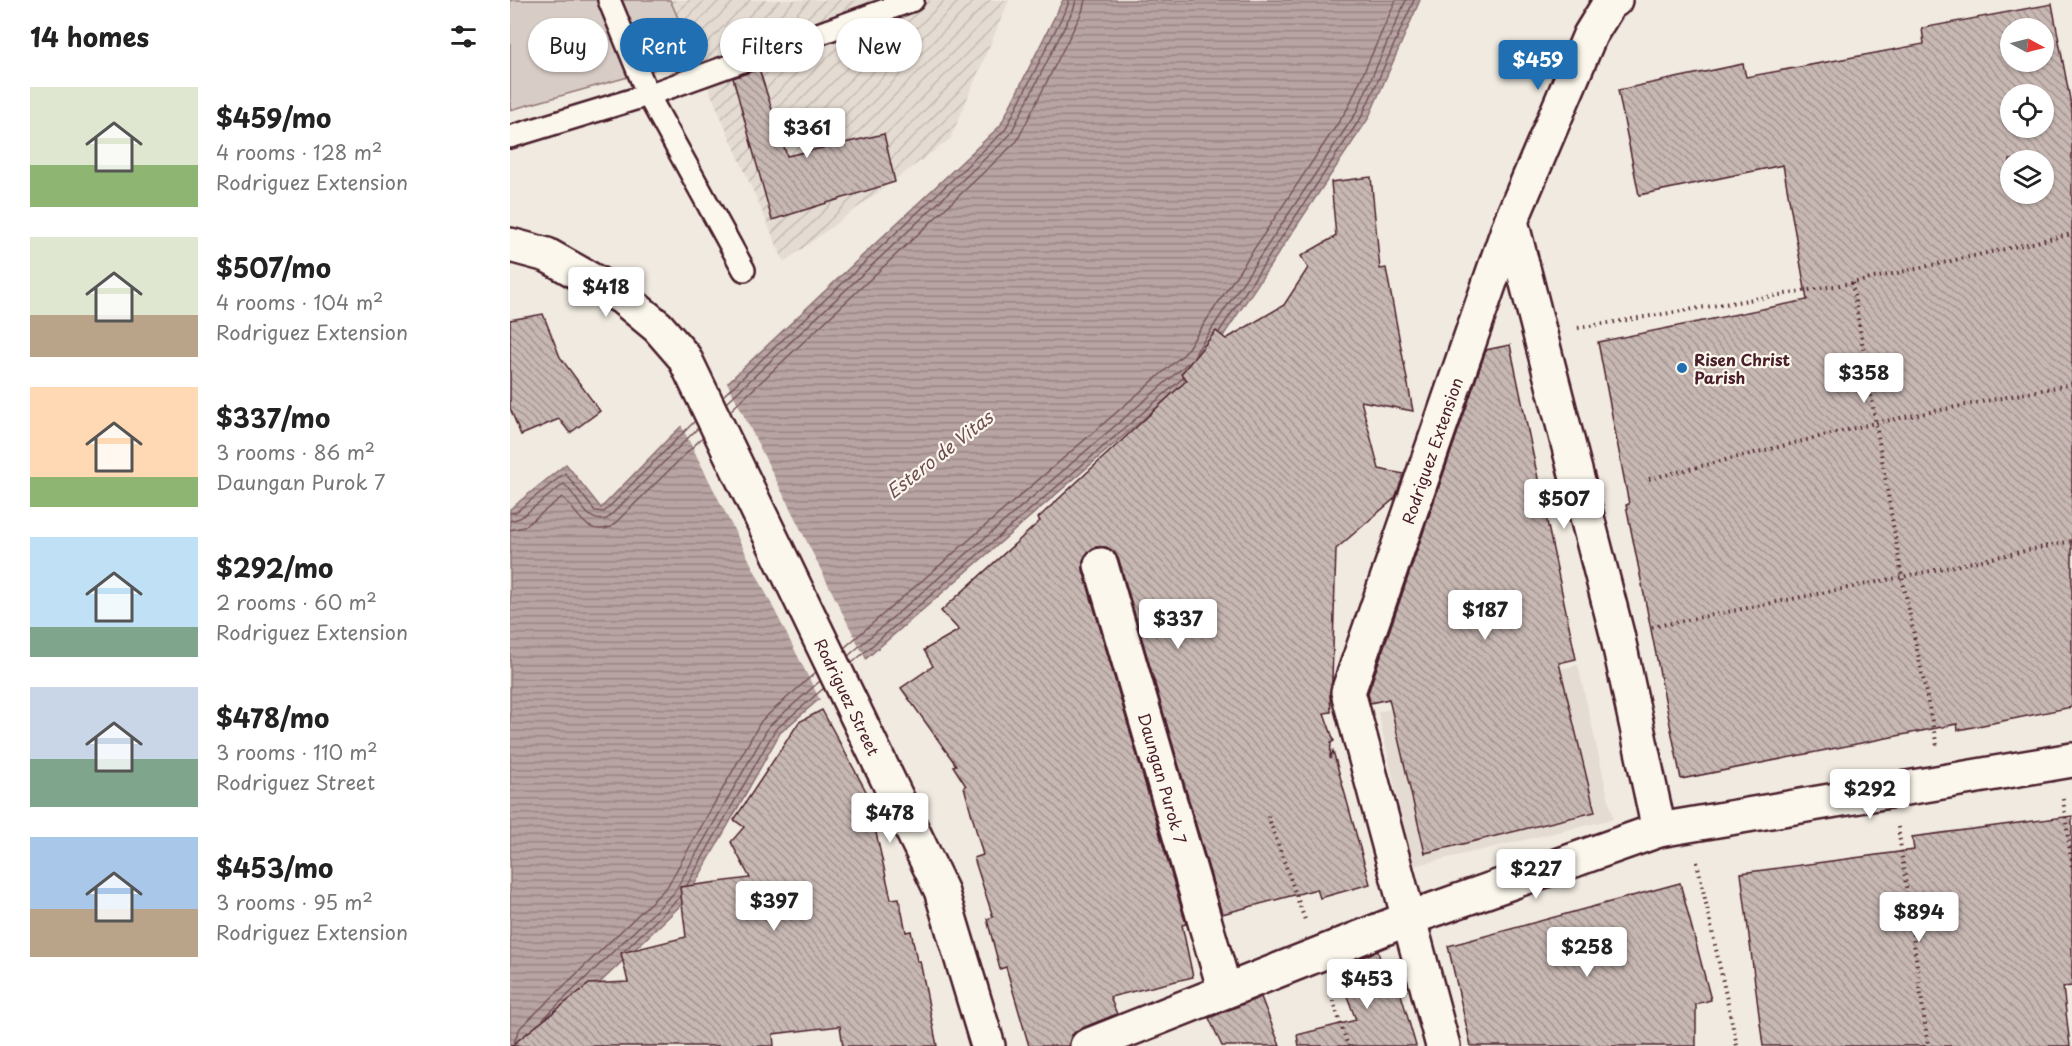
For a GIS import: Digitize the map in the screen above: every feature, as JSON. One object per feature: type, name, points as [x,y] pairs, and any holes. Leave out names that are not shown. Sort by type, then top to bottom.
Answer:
[{"type":"street","name":"Rodriguez Extension","points":[[1443,1046],[1403,920],[1348,692],[1510,221],[1590,35],[1609,4],[1615,0]]},
{"type":"street","points":[[1510,221],[1617,634],[1674,827]]},
{"type":"street","name":"Rodriguez Street","points":[[510,245],[547,255],[623,298],[657,327],[684,357],[941,890],[988,1046]]},
{"type":"street","name":"Daungan Purok 7","points":[[1101,566],[1225,991]]},
{"type":"street","points":[[1087,1046],[1403,920],[1674,827],[2065,762]]},
{"type":"lane","points":[[609,0],[648,94],[744,270]]},
{"type":"lane","points":[[510,137],[648,94],[913,0]]},
{"type":"path","points":[[1540,334],[1852,283],[2072,234]]},
{"type":"path","points":[[1852,283],[1902,577],[1945,782]]},
{"type":"path","points":[[1649,479],[1875,423],[2072,384]]},
{"type":"path","points":[[1617,634],[2072,541]]},
{"type":"path","points":[[2065,762],[2072,867]]},
{"type":"path","points":[[1893,790],[1928,1046]]},
{"type":"path","points":[[1674,827],[1737,1046]]},
{"type":"shaded area","points":[[510,0],[670,0],[678,18],[620,18],[620,72],[646,72],[510,110]]},
{"type":"shaded area","points":[[670,0],[1009,0],[950,139],[784,262],[701,72],[708,72],[708,18],[678,18]]},
{"type":"shaded area","points":[[1578,665],[1613,819],[1413,866],[1378,712]]},
{"type":"water","name":"Estero de Vitas","points":[[1063,0],[1420,0],[1368,119],[1201,369],[780,733],[685,901],[534,1046],[510,1046],[510,509],[566,464],[601,508],[668,439],[1000,126]]},
{"type":"pier","points":[[726,380],[867,662],[821,702],[680,423]]},
{"type":"building","points":[[2052,4],[2072,110],[2072,707],[1958,730],[1957,724],[1681,779],[1626,505],[1629,504],[1598,342],[1807,300],[1783,165],[1639,195],[1618,90],[1743,64],[1746,77],[1924,44],[1922,28]]},
{"type":"building","points":[[750,72],[760,72],[787,156],[884,134],[895,182],[772,220],[733,78]]},
{"type":"building","points":[[1371,177],[1380,269],[1386,268],[1413,411],[1361,401],[1379,469],[1404,474],[1395,498],[1336,549],[1331,712],[1324,713],[1334,741],[1331,743],[1330,759],[1333,751],[1370,884],[1320,898],[1317,889],[1222,914],[1119,560],[1114,552],[1106,547],[1095,547],[1083,560],[1083,570],[1186,924],[1182,925],[1193,977],[1110,997],[1117,1014],[1080,1029],[1072,1035],[1069,1046],[1029,1046],[1006,967],[1000,969],[987,919],[993,917],[974,858],[983,855],[964,787],[966,786],[953,766],[956,765],[901,688],[933,666],[924,650],[959,630],[941,611],[1040,521],[1038,518],[1187,380],[1181,374],[1216,331],[1226,339],[1284,305],[1308,268],[1301,256],[1336,236],[1331,182]]},
{"type":"building","points":[[543,314],[560,357],[600,411],[570,433],[559,419],[521,435],[510,408],[510,320]]},
{"type":"building","points":[[1510,345],[1576,659],[1559,663],[1595,812],[1425,853],[1389,699],[1370,703],[1368,693],[1486,350]]},
{"type":"building","points":[[822,710],[867,793],[891,899],[899,898],[906,932],[911,931],[917,961],[920,961],[937,1046],[843,1046],[840,1026],[773,1034],[774,1046],[511,1046],[589,984],[628,982],[621,953],[686,937],[680,887],[750,878],[731,842],[744,827],[734,820],[799,722]]},
{"type":"building","points":[[2072,816],[2072,986],[2063,987],[2070,1046],[1763,1046],[1741,873],[1914,850],[1912,837]]},
{"type":"building","points":[[1680,883],[1711,1000],[1696,1004],[1696,1046],[1471,1046],[1448,946]]},
{"type":"building","points":[[1378,951],[1387,986],[1398,984],[1416,1046],[1299,1046],[1297,1035],[1356,1020],[1336,967]]},
{"type":"building","points":[[1261,997],[1280,1046],[1222,1046],[1209,1018]]},
{"type":"place","name":"Risen Christ Parish","points":[[1682,368]]}]
